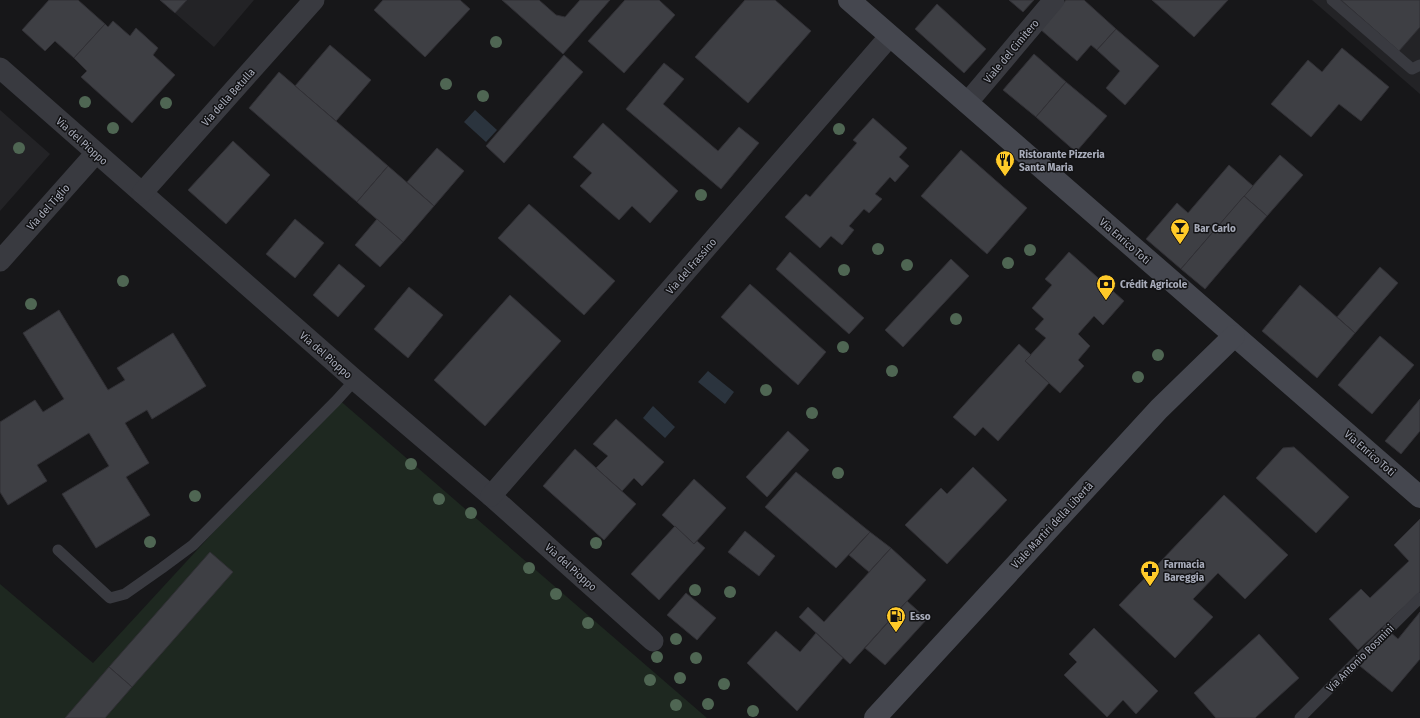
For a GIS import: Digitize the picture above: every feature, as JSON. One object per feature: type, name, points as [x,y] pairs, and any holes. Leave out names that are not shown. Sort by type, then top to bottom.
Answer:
[{"type":"street","name":"Via della Betulla","points":[[142,193],[314,0]]},
{"type":"street","name":"Via Enrico Toti","points":[[849,0],[1420,497]]},
{"type":"street","name":"Viale del Cimitero","points":[[967,103],[1054,0]]},
{"type":"street","name":"Via del Frassino","points":[[491,496],[890,36]]},
{"type":"street","name":"Via del Pioppo","points":[[0,68],[355,380],[491,496],[653,641]]},
{"type":"street","name":"Via del Tiglio","points":[[0,261],[96,153]]},
{"type":"street","name":"Viale Martiri della Libertà","points":[[875,718],[1159,409],[1234,336]]},
{"type":"lane","points":[[1332,0],[1412,69],[1420,65]]},
{"type":"lane","points":[[58,550],[110,598],[125,594],[193,545],[355,380]]},
{"type":"lane","name":"Via Antonio Rosmini","points":[[1300,718],[1420,598]]},
{"type":"shaded area","points":[[160,0],[254,0],[214,47]]},
{"type":"shaded area","points":[[1312,0],[1420,0],[1420,94]]},
{"type":"shaded area","points":[[0,110],[50,154],[0,211]]},
{"type":"shaded area","points":[[475,110],[497,130],[486,142],[464,122]]},
{"type":"shaded area","points":[[708,371],[734,392],[725,404],[698,382]]},
{"type":"shaded area","points":[[337,398],[707,718],[0,718],[0,584],[93,663]]},
{"type":"shaded area","points":[[653,406],[675,427],[665,438],[643,418]]},
{"type":"building","points":[[49,0],[78,0],[105,24],[74,58],[55,41],[45,51],[22,30]]},
{"type":"building","points":[[160,0],[187,0],[175,13]]},
{"type":"building","points":[[383,0],[460,0],[470,9],[425,57],[374,10]]},
{"type":"building","points":[[502,0],[539,0],[556,15],[565,17],[580,0],[610,0],[563,54]]},
{"type":"building","points":[[625,0],[659,0],[675,15],[624,73],[588,41]]},
{"type":"building","points":[[745,0],[775,0],[811,31],[748,103],[695,57]]},
{"type":"building","points":[[1009,0],[1034,0],[1023,12]]},
{"type":"building","points":[[1066,0],[1084,0],[1116,29],[1097,50],[1091,45],[1077,61],[1040,29]]},
{"type":"building","points":[[1152,0],[1228,0],[1194,37]]},
{"type":"building","points":[[1341,0],[1420,0],[1420,27],[1399,51]]},
{"type":"building","points":[[937,4],[986,49],[964,73],[915,29]]},
{"type":"building","points":[[113,21],[130,36],[136,28],[158,48],[153,55],[175,75],[132,123],[81,77],[87,71],[74,58],[105,24],[108,27]]},
{"type":"building","points":[[1116,29],[1159,66],[1125,105],[1106,88],[1120,71],[1097,50]]},
{"type":"building","points":[[330,45],[371,80],[336,121],[295,86]]},
{"type":"building","points":[[1342,48],[1389,87],[1361,121],[1339,104],[1311,137],[1271,104],[1308,60],[1322,72]]},
{"type":"building","points":[[1034,54],[1066,82],[1036,117],[1003,90]]},
{"type":"building","points":[[564,55],[583,72],[504,163],[486,146]]},
{"type":"building","points":[[664,63],[684,79],[663,104],[718,151],[739,127],[759,143],[721,189],[626,109]]},
{"type":"building","points":[[279,72],[388,166],[357,202],[249,108]]},
{"type":"building","points":[[1066,82],[1107,116],[1076,152],[1036,117]]},
{"type":"building","points":[[873,118],[907,148],[899,157],[909,166],[895,182],[890,177],[875,194],[882,199],[869,213],[864,209],[849,226],[854,230],[842,245],[831,236],[820,248],[785,217],[806,194],[810,197],[857,143],[853,140]]},
{"type":"building","points":[[603,123],[678,191],[650,223],[632,206],[619,220],[580,186],[592,173],[573,157]]},
{"type":"building","points":[[233,141],[270,175],[226,224],[188,190]]},
{"type":"building","points":[[437,148],[464,171],[434,206],[407,182]]},
{"type":"building","points":[[961,150],[1027,208],[987,254],[921,196]]},
{"type":"building","points":[[1280,155],[1303,175],[1267,216],[1244,196]]},
{"type":"building","points":[[1229,165],[1253,186],[1181,269],[1146,239],[1177,203],[1188,213]]},
{"type":"building","points":[[388,166],[434,206],[403,242],[357,202]]},
{"type":"building","points":[[1244,196],[1267,216],[1205,289],[1181,269]]},
{"type":"building","points":[[529,204],[615,281],[584,315],[498,238]]},
{"type":"building","points":[[295,219],[324,243],[295,278],[266,254]]},
{"type":"building","points":[[377,219],[403,242],[380,267],[355,245]]},
{"type":"building","points":[[790,252],[864,318],[849,334],[776,269]]},
{"type":"building","points":[[1069,252],[1124,301],[1103,325],[1094,316],[1078,334],[1090,346],[1078,360],[1084,366],[1060,393],[1025,361],[1046,338],[1035,329],[1044,319],[1032,308],[1052,285],[1045,279]]},
{"type":"building","points":[[951,259],[969,276],[903,347],[885,330]]},
{"type":"building","points":[[339,264],[365,286],[338,317],[313,295]]},
{"type":"building","points":[[1380,267],[1398,283],[1355,333],[1337,317]]},
{"type":"building","points":[[750,284],[826,352],[798,385],[721,317]]},
{"type":"building","points":[[1300,285],[1355,333],[1317,378],[1262,331]]},
{"type":"building","points":[[409,287],[443,315],[408,358],[374,329]]},
{"type":"building","points":[[510,295],[561,341],[485,426],[434,380]]},
{"type":"building","points":[[59,310],[108,390],[125,380],[117,368],[173,333],[206,386],[152,419],[147,410],[125,423],[149,463],[126,477],[150,515],[96,548],[62,494],[109,466],[89,433],[37,465],[47,481],[8,505],[0,492],[0,422],[35,400],[43,412],[64,399],[23,333]]},
{"type":"building","points":[[1380,336],[1414,365],[1372,414],[1338,385]]},
{"type":"building","points":[[1019,344],[1031,355],[1025,361],[1049,383],[998,441],[983,427],[975,436],[953,417]]},
{"type":"building","points":[[1420,399],[1420,431],[1401,454],[1385,441]]},
{"type":"building","points":[[616,419],[664,462],[642,486],[634,478],[622,491],[596,468],[608,456],[593,444]]},
{"type":"building","points":[[788,431],[809,450],[767,497],[746,477]]},
{"type":"building","points":[[1294,447],[1349,497],[1316,533],[1256,478],[1283,448]]},
{"type":"building","points":[[575,449],[636,504],[604,540],[543,486]]},
{"type":"building","points":[[973,467],[1007,500],[947,564],[905,525],[941,488],[947,494]]},
{"type":"building","points":[[796,472],[870,532],[836,568],[765,507]]},
{"type":"building","points":[[694,479],[726,508],[694,544],[662,515]]},
{"type":"building","points":[[1224,495],[1288,555],[1245,599],[1218,573],[1193,599],[1213,617],[1175,658],[1119,605]]},
{"type":"building","points":[[1420,519],[1420,592],[1358,650],[1329,619],[1361,589],[1370,598],[1409,561],[1394,545]]},
{"type":"building","points":[[675,526],[694,544],[697,541],[705,548],[659,600],[631,574]]},
{"type":"building","points":[[745,531],[775,556],[759,576],[728,552]]},
{"type":"building","points":[[870,532],[891,548],[869,572],[849,555]]},
{"type":"building","points":[[891,548],[926,580],[850,664],[799,617],[808,607],[824,622]]},
{"type":"building","points":[[210,552],[233,572],[132,687],[109,667]]},
{"type":"building","points":[[686,593],[716,618],[697,640],[667,615]]},
{"type":"building","name":"Esso","points":[[907,601],[927,619],[885,665],[865,648]]},
{"type":"building","points":[[1420,612],[1420,659],[1392,692],[1360,666],[1389,631],[1398,639]]},
{"type":"building","points":[[1094,628],[1158,691],[1136,714],[1123,700],[1107,717],[1064,675],[1077,662],[1069,654]]},
{"type":"building","points":[[776,631],[800,652],[816,633],[843,658],[797,711],[747,663]]},
{"type":"building","points":[[1259,634],[1299,678],[1255,718],[1216,718],[1194,693]]},
{"type":"building","points":[[109,667],[132,687],[105,718],[65,718]]},
{"type":"place","name":"Ristorante Pizzeria Santa Maria","points":[[1005,177]]},
{"type":"place","name":"Bar Carlo","points":[[1180,245]]},
{"type":"place","name":"Crédit Agricole","points":[[1106,301]]},
{"type":"place","name":"Farmacia Bareggia","points":[[1150,587]]},
{"type":"place","name":"Esso","points":[[896,633]]}]
